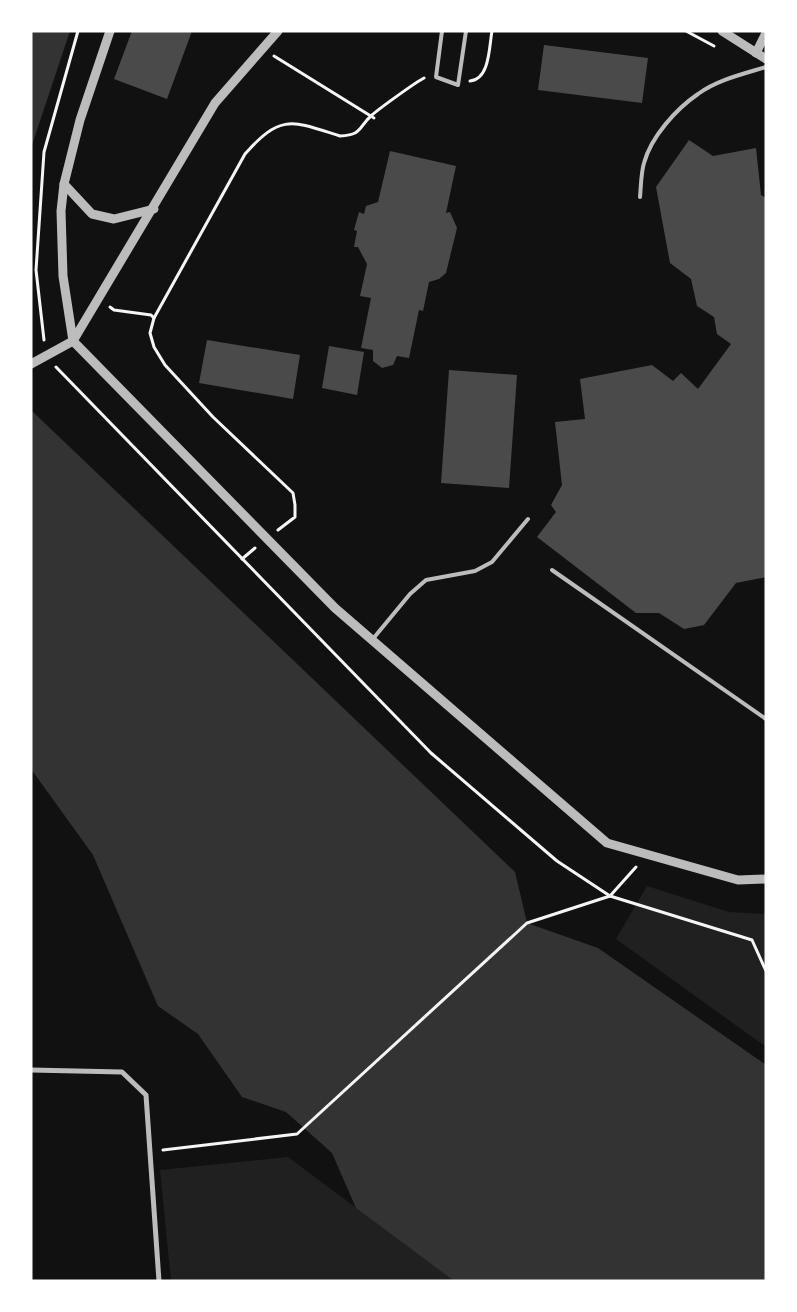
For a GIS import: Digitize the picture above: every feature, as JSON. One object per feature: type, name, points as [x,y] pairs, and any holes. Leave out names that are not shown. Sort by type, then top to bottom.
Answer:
[{"type":"street","points":[[110,31],[80,120],[64,184],[61,210],[63,276],[73,341],[335,608],[607,843],[738,880],[766,879]]},
{"type":"street","points":[[31,364],[73,341],[100,300],[215,103],[261,48],[278,31]]},
{"type":"street","points":[[722,31],[766,59]]},
{"type":"street","points":[[756,53],[766,33]]},
{"type":"street","points":[[64,184],[92,214],[114,219],[154,209]]},
{"type":"street","points":[[31,1070],[122,1072],[146,1095],[159,1281]]},
{"type":"lane","points":[[442,31],[436,76],[458,85],[466,31]]},
{"type":"lane","points":[[640,197],[644,163],[655,140],[674,117],[698,94],[728,79],[766,67]]},
{"type":"lane","points":[[372,640],[410,594],[426,580],[475,571],[492,562],[528,519]]},
{"type":"lane","points":[[552,570],[766,719]]},
{"type":"path","points":[[458,81],[474,81],[480,77],[485,69],[492,31]]},
{"type":"path","points":[[686,31],[716,47]]},
{"type":"path","points":[[261,48],[372,117]]},
{"type":"path","points":[[242,559],[295,517],[292,493],[213,416],[165,365],[154,347],[150,334],[154,318],[245,154],[256,141],[271,130],[288,122],[340,136],[349,136],[363,128],[372,117],[421,80],[436,76]]},
{"type":"path","points":[[100,300],[114,310],[151,315],[154,318]]},
{"type":"path","points":[[46,356],[431,753],[557,861],[610,896],[752,940],[766,971]]},
{"type":"path","points":[[150,1152],[297,1134],[527,923],[610,896],[647,854]]},
{"type":"shaded area","points":[[31,31],[70,31],[31,148]]},
{"type":"shaded area","points":[[31,410],[515,872],[527,923],[598,948],[766,1065],[766,1281],[454,1281],[356,1208],[332,1153],[286,1112],[242,1097],[198,1034],[158,1006],[93,855],[31,769]]},
{"type":"shaded area","points":[[647,886],[729,912],[766,914],[766,1047],[616,939]]},
{"type":"shaded area","points":[[288,1157],[454,1281],[171,1281],[160,1170]]},
{"type":"building","points":[[132,31],[192,31],[167,99],[114,79]]},
{"type":"building","points":[[544,45],[648,58],[642,103],[538,90]]},
{"type":"building","points":[[689,140],[713,156],[756,148],[761,195],[766,198],[766,577],[736,583],[704,625],[684,629],[659,613],[636,613],[537,537],[556,512],[551,505],[562,485],[555,422],[585,419],[580,379],[652,365],[673,381],[681,373],[698,389],[731,344],[717,334],[714,317],[697,306],[691,279],[670,263],[656,187]]},
{"type":"building","points":[[390,151],[456,166],[446,213],[450,212],[457,228],[446,273],[439,279],[429,282],[423,311],[419,310],[409,358],[397,356],[393,365],[382,368],[373,361],[373,350],[361,348],[371,298],[360,296],[367,264],[358,247],[354,247],[357,231],[354,230],[359,212],[364,214],[366,206],[378,202]]},
{"type":"building","points":[[207,340],[300,355],[293,399],[199,383]]},
{"type":"building","points":[[329,346],[364,352],[357,395],[322,388]]},
{"type":"building","points":[[449,370],[517,375],[509,488],[441,483]]}]
